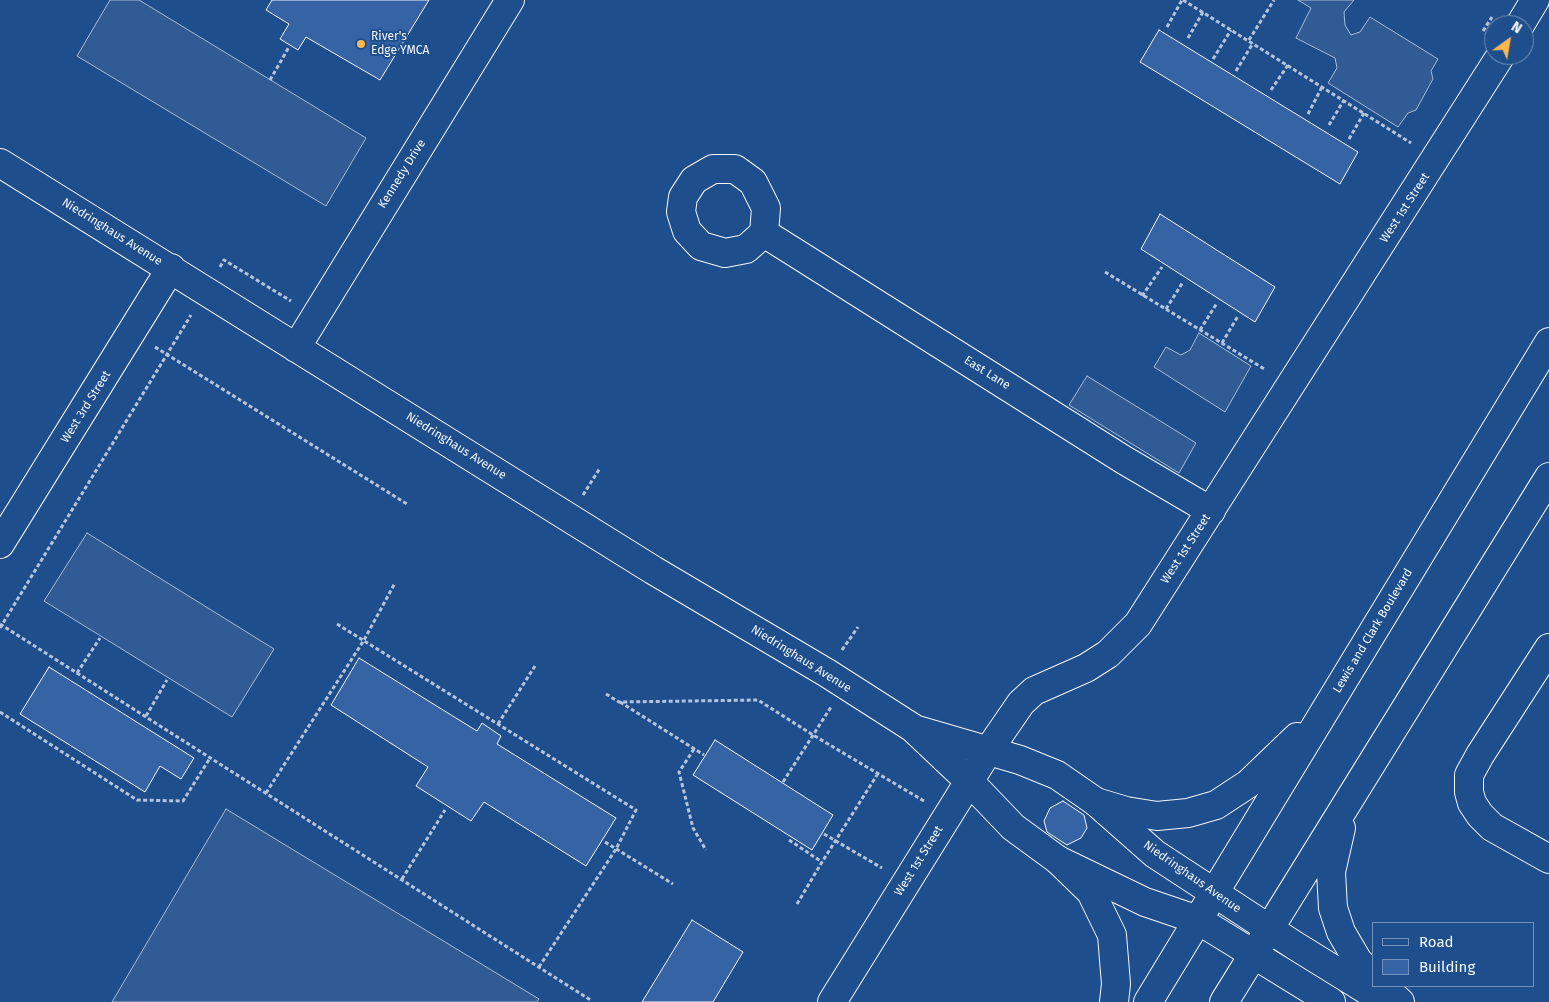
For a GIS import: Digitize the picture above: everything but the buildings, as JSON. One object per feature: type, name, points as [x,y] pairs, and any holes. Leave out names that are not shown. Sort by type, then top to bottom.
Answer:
[{"type":"main road","name":"Kennedy Drive","points":[[296,348],[510,0]]},
{"type":"main road","points":[[1526,15],[1535,0]]},
{"type":"main road","name":"West 1st Street","points":[[832,1002],[969,781],[1021,703],[1034,691],[1086,668],[1108,654],[1138,624],[1495,65]]},
{"type":"main road","name":"Niedringhaus Avenue","points":[[0,163],[653,570],[913,728],[969,781],[1013,827],[1058,860],[1145,902],[1198,920],[1331,1002]]},
{"type":"main road","name":"East Lane","points":[[764,234],[1124,460],[1211,511]]},
{"type":"main road","name":"West 3rd Street","points":[[0,544],[171,268]]},
{"type":"main road","name":"Lewis and Clark Boulevard","points":[[1148,1002],[1549,342]]},
{"type":"main road","points":[[1224,1002],[1549,477]]},
{"type":"main road","points":[[1549,648],[1480,755],[1469,776],[1469,792],[1472,803],[1480,815],[1492,827],[1549,859]]},
{"type":"main road","points":[[1096,802],[1126,811],[1157,816],[1188,813],[1216,806],[1248,784],[1324,712]]},
{"type":"main road","name":"Niedringhaus Avenue","points":[[913,728],[1020,760],[1057,775],[1096,802],[1155,854],[1386,1002]]},
{"type":"main road","points":[[1345,808],[1332,872],[1333,908],[1341,932],[1358,960],[1372,975]]},
{"type":"main road","points":[[1058,860],[1091,892],[1112,935],[1116,984],[1114,1002]]},
{"type":"main road","points":[[1383,987],[1400,1002]]},
{"type":"path","points":[[1167,28],[1183,0],[1413,144]]},
{"type":"path","points":[[1236,71],[1274,0]]},
{"type":"path","points":[[1188,38],[1203,12]]},
{"type":"path","points":[[1213,59],[1231,30]]},
{"type":"path","points":[[270,80],[289,46]]},
{"type":"path","points":[[1271,90],[1288,65]]},
{"type":"path","points":[[1308,114],[1322,87]]},
{"type":"path","points":[[1329,126],[1344,100]]},
{"type":"path","points":[[1349,139],[1364,113]]},
{"type":"path","points":[[1142,296],[1162,267]]},
{"type":"path","points":[[1104,272],[1272,374]]},
{"type":"path","points":[[1166,309],[1183,282]]},
{"type":"path","points":[[1200,330],[1217,303]]},
{"type":"path","points":[[1222,343],[1238,316]]},
{"type":"path","points":[[132,332],[407,504]]},
{"type":"path","points":[[266,793],[364,640],[395,583]]},
{"type":"path","points":[[0,624],[592,1001]]},
{"type":"path","points":[[337,624],[636,810],[616,849],[539,968]]},
{"type":"path","points":[[78,673],[100,638]]},
{"type":"path","points":[[498,724],[535,666]]},
{"type":"path","points":[[146,716],[168,680]]},
{"type":"path","points":[[783,782],[845,686]]},
{"type":"path","points":[[606,694],[704,755]]},
{"type":"path","points":[[619,702],[758,700],[948,815]]},
{"type":"path","points":[[0,712],[138,800],[183,801],[210,758]]},
{"type":"path","points":[[694,748],[679,772],[693,828],[706,850]]},
{"type":"path","points":[[797,904],[878,774]]},
{"type":"path","points":[[402,880],[445,810]]},
{"type":"path","points":[[824,834],[887,870]]},
{"type":"path","points":[[789,840],[822,862]]},
{"type":"path","points":[[605,842],[673,884]]},
{"type":"shaded area","points":[[110,0],[139,0],[366,138],[326,206],[77,56]]},
{"type":"shaded area","points":[[1298,0],[1354,0],[1344,12],[1345,25],[1351,35],[1360,32],[1370,17],[1438,59],[1431,71],[1433,79],[1416,110],[1408,113],[1398,127],[1328,83],[1337,68],[1335,58],[1296,38],[1311,8]]},
{"type":"shaded area","points":[[1199,333],[1251,366],[1225,412],[1154,367],[1166,347],[1181,355],[1190,350]]},
{"type":"shaded area","points":[[1087,376],[1196,443],[1179,473],[1069,405]]},
{"type":"shaded area","points":[[87,533],[274,649],[232,717],[44,601]]},
{"type":"shaded area","points":[[226,809],[539,999],[537,1002],[112,1002]]},
{"type":"place","name":"River's Edge YMCA","points":[[361,44]]}]
